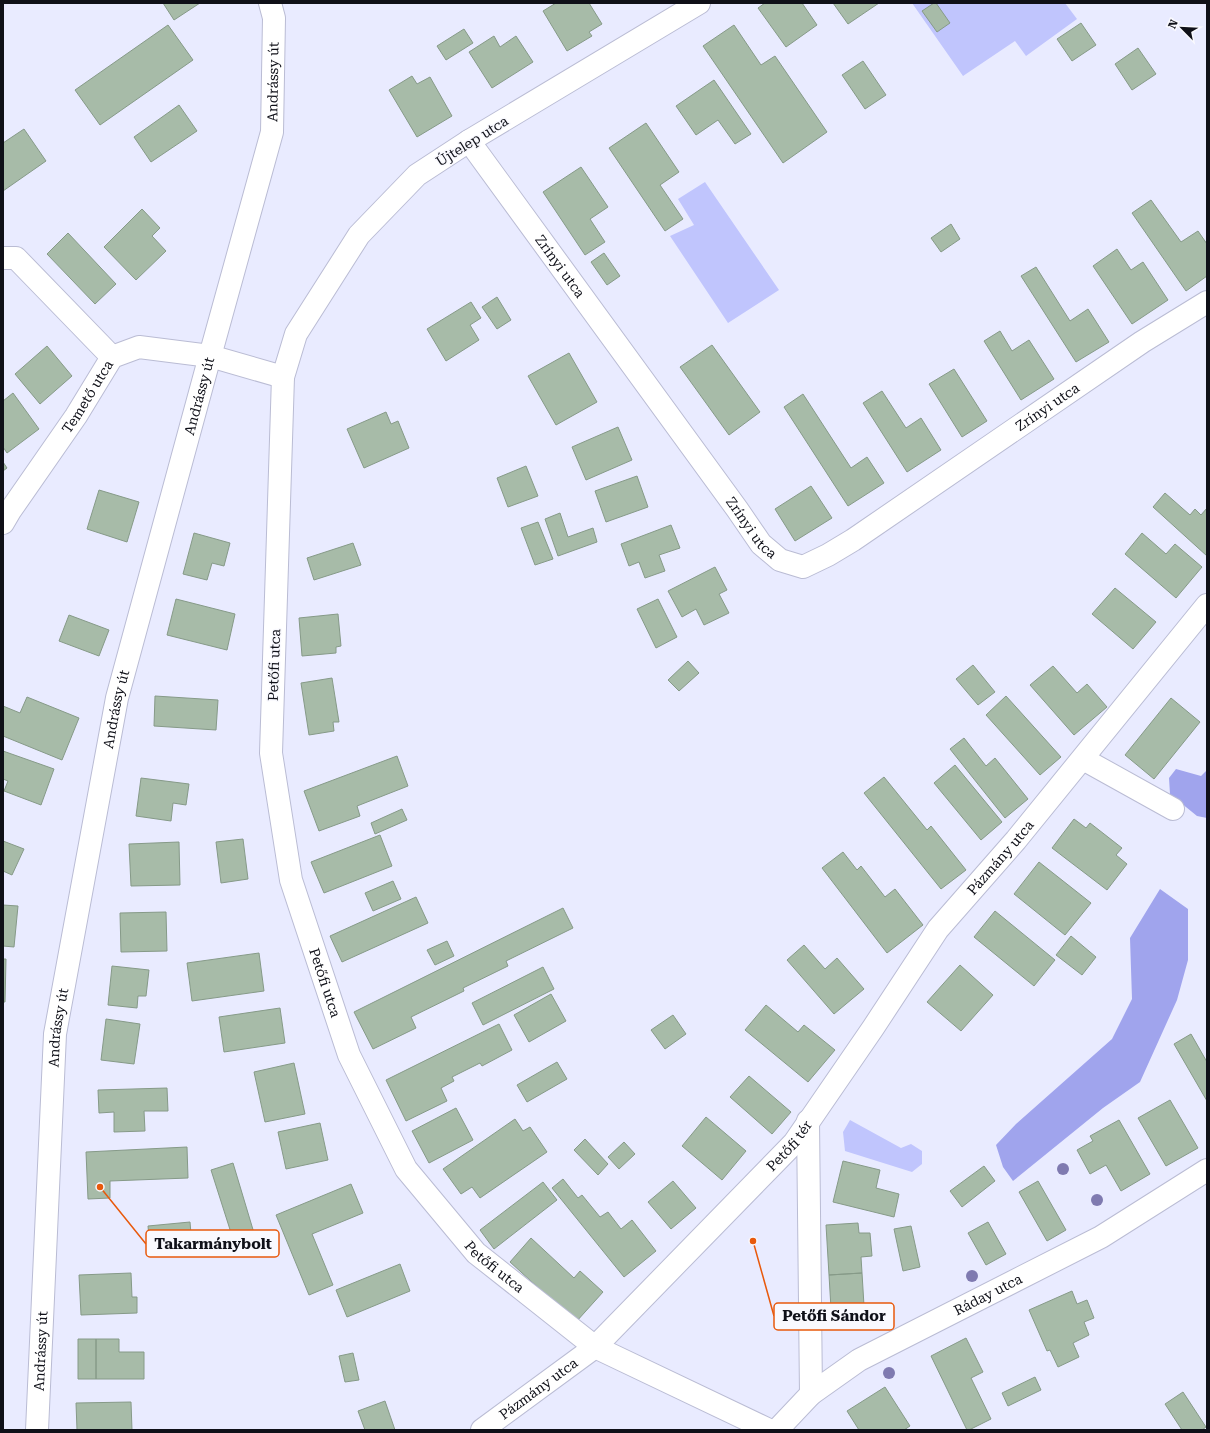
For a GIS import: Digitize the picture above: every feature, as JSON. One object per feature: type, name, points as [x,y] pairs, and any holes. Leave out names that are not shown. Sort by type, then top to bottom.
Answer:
[{"type":"street","name":"Andrássy út","points":[[37,1430],[55,1034],[117,698],[272,132],[274,18],[270,3]]},
{"type":"street","name":"Újtelep utca","points":[[296,334],[359,235],[417,175],[469,141],[699,3]]},
{"type":"street","name":"Zrínyi utca","points":[[469,141],[761,544],[780,560],[803,567],[828,555],[853,540],[1142,342],[1207,302]]},
{"type":"street","points":[[3,258],[16,258],[112,357]]},
{"type":"street","name":"Petőfi utca","points":[[296,334],[283,377],[271,753],[291,880],[349,1055],[406,1169],[476,1253],[595,1346],[769,1430]]},
{"type":"street","name":"Temető utca","points":[[3,523],[76,416],[112,357],[139,347],[210,356],[283,377]]},
{"type":"street","name":"Pázmány utca","points":[[808,1121],[873,1028],[938,929],[1016,840],[1207,605]]},
{"type":"street","points":[[1082,759],[1173,809]]},
{"type":"street","name":"Petőfi tér","points":[[595,1346],[794,1143],[808,1121]]},
{"type":"street","name":"Petőfi tér","points":[[808,1121],[811,1394]]},
{"type":"street","name":"Ráday utca","points":[[777,1430],[811,1394],[859,1360],[1101,1237],[1207,1170]]},
{"type":"street","name":"Pázmány utca","points":[[482,1430],[595,1346]]},
{"type":"shaded area","points":[[912,3],[1065,3],[1077,19],[1026,56],[1015,41],[963,76]]},
{"type":"shaded area","points":[[705,182],[779,290],[728,323],[670,236],[694,225],[678,199]]},
{"type":"shaded area","points":[[1176,769],[1201,776],[1207,770],[1207,818],[1197,816],[1170,794],[1169,778]]},
{"type":"shaded area","points":[[1160,889],[1188,909],[1188,960],[1177,1000],[1140,1082],[1103,1108],[1013,1181],[1003,1167],[996,1145],[1016,1124],[1112,1039],[1132,999],[1130,938]]},
{"type":"shaded area","points":[[850,1120],[901,1148],[911,1144],[922,1151],[922,1164],[912,1172],[845,1151],[843,1132]]},
{"type":"building","points":[[163,3],[200,3],[174,20]]},
{"type":"building","points":[[556,3],[589,3],[602,24],[589,32],[592,36],[567,51],[543,11]]},
{"type":"building","points":[[765,3],[802,3],[817,25],[786,47],[758,8]]},
{"type":"building","points":[[833,3],[879,3],[848,24]]},
{"type":"building","points":[[936,3],[950,23],[937,32],[922,11]]},
{"type":"building","points":[[1081,23],[1096,45],[1072,61],[1057,39]]},
{"type":"building","points":[[168,25],[193,60],[100,125],[75,90]]},
{"type":"building","points":[[734,25],[761,65],[775,56],[827,132],[783,163],[703,46]]},
{"type":"building","points":[[464,29],[473,43],[446,60],[437,46]]},
{"type":"building","points":[[494,36],[500,47],[516,36],[533,62],[492,88],[469,52]]},
{"type":"building","points":[[1138,48],[1156,74],[1132,90],[1115,64]]},
{"type":"building","points":[[863,61],[886,95],[865,109],[842,75]]},
{"type":"building","points":[[412,76],[417,84],[430,77],[452,116],[417,137],[389,90]]},
{"type":"building","points":[[714,80],[751,134],[735,144],[718,120],[696,135],[676,106]]},
{"type":"building","points":[[179,105],[197,131],[151,162],[134,137]]},
{"type":"building","points":[[646,123],[679,172],[660,185],[683,219],[665,231],[609,148]]},
{"type":"building","points":[[24,129],[46,161],[3,191],[3,143]]},
{"type":"building","points":[[581,167],[608,207],[590,219],[605,242],[585,255],[543,192]]},
{"type":"building","points":[[1151,200],[1181,242],[1198,231],[1207,244],[1207,276],[1186,291],[1132,213]]},
{"type":"building","points":[[142,209],[160,228],[152,236],[166,251],[136,280],[104,247]]},
{"type":"building","points":[[951,224],[960,239],[941,252],[931,238]]},
{"type":"building","points":[[68,233],[116,284],[95,304],[47,254]]},
{"type":"building","points":[[1117,249],[1131,270],[1143,262],[1168,300],[1132,324],[1093,266]]},
{"type":"building","points":[[604,253],[620,276],[607,285],[591,262]]},
{"type":"building","points":[[1036,267],[1070,321],[1088,309],[1109,342],[1076,362],[1021,276]]},
{"type":"building","points":[[497,297],[511,320],[497,329],[482,307]]},
{"type":"building","points":[[471,302],[481,318],[470,325],[479,340],[446,361],[427,329]]},
{"type":"building","points":[[1000,331],[1012,351],[1029,340],[1054,379],[1021,400],[984,341]]},
{"type":"building","points":[[712,345],[760,412],[729,435],[680,367]]},
{"type":"building","points":[[47,346],[72,376],[40,404],[15,374]]},
{"type":"building","points":[[569,353],[597,402],[556,425],[528,376]]},
{"type":"building","points":[[954,369],[987,421],[962,437],[929,384]]},
{"type":"building","points":[[882,391],[906,428],[921,418],[941,450],[907,472],[863,403]]},
{"type":"building","points":[[13,393],[39,429],[7,453],[3,447],[3,401]]},
{"type":"building","points":[[803,394],[851,468],[867,457],[884,483],[848,506],[784,407]]},
{"type":"building","points":[[386,412],[391,424],[398,421],[409,448],[364,468],[347,429]]},
{"type":"building","points":[[618,427],[632,460],[586,480],[572,447]]},
{"type":"building","points":[[3,462],[7,468],[3,471]]},
{"type":"building","points":[[526,466],[538,496],[508,507],[497,478]]},
{"type":"building","points":[[637,476],[648,507],[606,522],[595,491]]},
{"type":"building","points":[[811,486],[832,518],[795,541],[775,509]]},
{"type":"building","points":[[99,490],[139,502],[127,542],[87,529]]},
{"type":"building","points":[[1165,493],[1190,515],[1195,509],[1201,515],[1207,508],[1207,556],[1153,507]]},
{"type":"building","points":[[560,513],[568,537],[593,528],[597,542],[558,556],[545,519]]},
{"type":"building","points":[[538,522],[553,559],[535,565],[521,528]]},
{"type":"building","points":[[671,525],[680,548],[659,555],[665,571],[645,578],[639,562],[629,566],[621,544]]},
{"type":"building","points":[[194,533],[230,543],[224,566],[212,563],[207,580],[183,574]]},
{"type":"building","points":[[1142,533],[1166,554],[1175,544],[1202,567],[1176,598],[1125,554]]},
{"type":"building","points":[[353,543],[361,565],[314,580],[307,558]]},
{"type":"building","points":[[715,567],[727,590],[719,594],[729,613],[704,625],[696,609],[682,617],[668,591]]},
{"type":"building","points":[[1115,588],[1156,622],[1133,649],[1092,614]]},
{"type":"building","points":[[176,599],[235,614],[227,650],[167,635]]},
{"type":"building","points":[[658,599],[677,637],[656,648],[637,609]]},
{"type":"building","points":[[338,614],[341,646],[336,647],[336,653],[302,656],[299,618]]},
{"type":"building","points":[[69,615],[109,630],[99,656],[59,641]]},
{"type":"building","points":[[688,661],[699,673],[679,691],[668,680]]},
{"type":"building","points":[[973,665],[995,692],[978,705],[956,679]]},
{"type":"building","points":[[1053,666],[1077,693],[1087,684],[1107,707],[1074,735],[1030,685]]},
{"type":"building","points":[[332,678],[339,722],[333,722],[334,731],[309,735],[301,683]]},
{"type":"building","points":[[155,696],[218,700],[216,730],[154,726]]},
{"type":"building","points":[[1006,696],[1061,757],[1040,775],[986,715]]},
{"type":"building","points":[[27,697],[79,718],[62,760],[3,736],[3,706],[20,713]]},
{"type":"building","points":[[1171,698],[1200,722],[1154,779],[1125,755]]},
{"type":"building","points":[[964,738],[986,766],[995,758],[1028,799],[1005,818],[950,749]]},
{"type":"building","points":[[3,751],[54,769],[41,805],[4,791],[8,781],[3,779]]},
{"type":"building","points":[[397,756],[408,786],[357,806],[360,816],[319,831],[304,791]]},
{"type":"building","points":[[955,765],[1002,822],[981,840],[934,783]]},
{"type":"building","points":[[884,777],[927,830],[931,826],[966,870],[941,889],[864,793]]},
{"type":"building","points":[[141,778],[189,784],[186,805],[173,803],[171,821],[136,816]]},
{"type":"building","points":[[402,809],[407,820],[375,834],[371,823]]},
{"type":"building","points":[[1074,819],[1086,828],[1090,823],[1122,848],[1116,855],[1127,864],[1107,890],[1052,848]]},
{"type":"building","points":[[380,835],[392,866],[324,893],[311,862]]},
{"type":"building","points":[[243,839],[248,879],[221,883],[216,842]]},
{"type":"building","points":[[3,841],[24,849],[12,875],[3,871]]},
{"type":"building","points":[[179,842],[180,885],[131,886],[129,844]]},
{"type":"building","points":[[843,852],[857,870],[861,866],[885,897],[895,889],[923,925],[887,953],[822,868]]},
{"type":"building","points":[[1039,862],[1091,903],[1065,935],[1014,894]]},
{"type":"building","points":[[393,881],[401,899],[373,911],[365,893]]},
{"type":"building","points":[[416,897],[428,923],[342,962],[330,936]]},
{"type":"building","points":[[3,905],[18,906],[14,947],[3,946]]},
{"type":"building","points":[[563,908],[573,928],[506,961],[508,966],[463,988],[464,991],[411,1017],[416,1028],[373,1049],[354,1012]]},
{"type":"building","points":[[995,911],[1055,960],[1034,986],[974,937]]},
{"type":"building","points":[[166,912],[167,951],[121,952],[120,913]]},
{"type":"building","points":[[1071,936],[1096,957],[1082,975],[1056,955]]},
{"type":"building","points":[[447,941],[454,956],[435,965],[427,950]]},
{"type":"building","points":[[804,945],[825,969],[837,958],[864,989],[834,1014],[787,960]]},
{"type":"building","points":[[259,953],[264,991],[192,1001],[187,963]]},
{"type":"building","points":[[3,959],[6,959],[5,1002],[3,1002]]},
{"type":"building","points":[[960,965],[993,995],[961,1031],[927,1002]]},
{"type":"building","points":[[112,966],[149,970],[146,996],[138,996],[137,1008],[108,1005]]},
{"type":"building","points":[[543,967],[554,989],[483,1025],[472,1003]]},
{"type":"building","points":[[551,994],[566,1021],[529,1042],[514,1015]]},
{"type":"building","points":[[766,1005],[798,1032],[804,1025],[835,1050],[808,1082],[745,1030]]},
{"type":"building","points":[[280,1008],[285,1043],[224,1052],[219,1017]]},
{"type":"building","points":[[673,1015],[686,1034],[665,1049],[651,1030]]},
{"type":"building","points":[[106,1019],[140,1024],[134,1064],[101,1060]]},
{"type":"building","points":[[499,1024],[512,1050],[482,1066],[480,1063],[452,1077],[454,1081],[441,1088],[447,1101],[406,1121],[386,1080]]},
{"type":"building","points":[[1191,1034],[1207,1062],[1207,1101],[1174,1044]]},
{"type":"building","points":[[557,1062],[567,1079],[527,1102],[517,1085]]},
{"type":"building","points":[[294,1063],[305,1114],[265,1122],[254,1072]]},
{"type":"building","points":[[749,1076],[791,1112],[772,1134],[730,1097]]},
{"type":"building","points":[[167,1088],[168,1111],[144,1111],[145,1131],[114,1132],[114,1112],[99,1113],[98,1090]]},
{"type":"building","points":[[1170,1100],[1198,1148],[1166,1166],[1138,1118]]},
{"type":"building","points":[[456,1108],[473,1140],[429,1163],[412,1131]]},
{"type":"building","points":[[706,1117],[746,1151],[722,1180],[682,1146]]},
{"type":"building","points":[[515,1119],[523,1131],[530,1127],[547,1152],[480,1198],[472,1187],[461,1194],[443,1169]]},
{"type":"building","points":[[1119,1120],[1150,1174],[1121,1191],[1106,1165],[1090,1174],[1077,1150],[1093,1141],[1090,1136]]},
{"type":"building","points":[[320,1123],[328,1160],[286,1169],[278,1132]]},
{"type":"building","points":[[585,1139],[608,1164],[598,1175],[574,1150]]},
{"type":"building","points":[[624,1142],[635,1154],[619,1169],[608,1157]]},
{"type":"building","points":[[187,1147],[188,1178],[110,1181],[110,1198],[88,1199],[86,1152]]},
{"type":"building","points":[[843,1161],[880,1170],[876,1188],[899,1194],[894,1217],[833,1202]]},
{"type":"building","points":[[233,1163],[254,1233],[233,1239],[211,1170]]},
{"type":"building","points":[[984,1166],[995,1181],[962,1207],[950,1191]]},
{"type":"building","points":[[563,1179],[578,1198],[582,1195],[600,1217],[608,1212],[621,1229],[632,1220],[656,1251],[624,1277],[552,1188]]},
{"type":"building","points":[[673,1181],[696,1208],[671,1229],[648,1202]]},
{"type":"building","points":[[1038,1181],[1066,1230],[1047,1241],[1019,1192]]},
{"type":"building","points":[[543,1182],[557,1200],[494,1249],[480,1230]]},
{"type":"building","points":[[351,1184],[363,1213],[312,1234],[333,1285],[309,1295],[276,1215]]},
{"type":"building","points":[[190,1222],[192,1246],[150,1249],[148,1226]]},
{"type":"building","points":[[988,1222],[1006,1254],[986,1265],[968,1233]]},
{"type":"building","points":[[858,1223],[859,1233],[870,1233],[872,1256],[861,1257],[862,1273],[829,1275],[826,1225]]},
{"type":"building","points":[[911,1226],[920,1267],[903,1271],[894,1229]]},
{"type":"building","points":[[531,1238],[574,1278],[580,1271],[603,1292],[576,1322],[510,1262]]},
{"type":"building","points":[[400,1264],[410,1291],[347,1317],[336,1290]]},
{"type":"building","points":[[131,1273],[132,1297],[137,1297],[137,1313],[81,1315],[79,1275]]},
{"type":"building","points":[[862,1273],[865,1322],[832,1325],[829,1275]]},
{"type":"building","points":[[1072,1291],[1077,1304],[1087,1300],[1094,1318],[1084,1322],[1089,1335],[1073,1343],[1079,1357],[1058,1367],[1050,1350],[1047,1351],[1029,1310]]},
{"type":"building","points":[[966,1338],[983,1372],[971,1378],[991,1419],[969,1430],[967,1430],[931,1356]]},
{"type":"building","points":[[78,1339],[96,1339],[96,1379],[78,1379]]},
{"type":"building","points":[[96,1339],[119,1339],[119,1352],[144,1352],[144,1379],[96,1379]]},
{"type":"building","points":[[353,1353],[359,1380],[345,1382],[339,1356]]},
{"type":"building","points":[[1035,1377],[1041,1390],[1008,1406],[1002,1393]]},
{"type":"building","points":[[885,1387],[910,1426],[904,1430],[859,1430],[847,1411]]},
{"type":"building","points":[[1183,1392],[1206,1427],[1202,1430],[1182,1430],[1165,1404]]},
{"type":"building","points":[[385,1401],[395,1430],[365,1430],[358,1411]]},
{"type":"building","points":[[131,1402],[132,1430],[77,1430],[76,1403]]},
{"type":"place","name":"Takarmánybolt","points":[[100,1187]]},
{"type":"place","name":"Petőfi Sándor","points":[[753,1241]]}]
